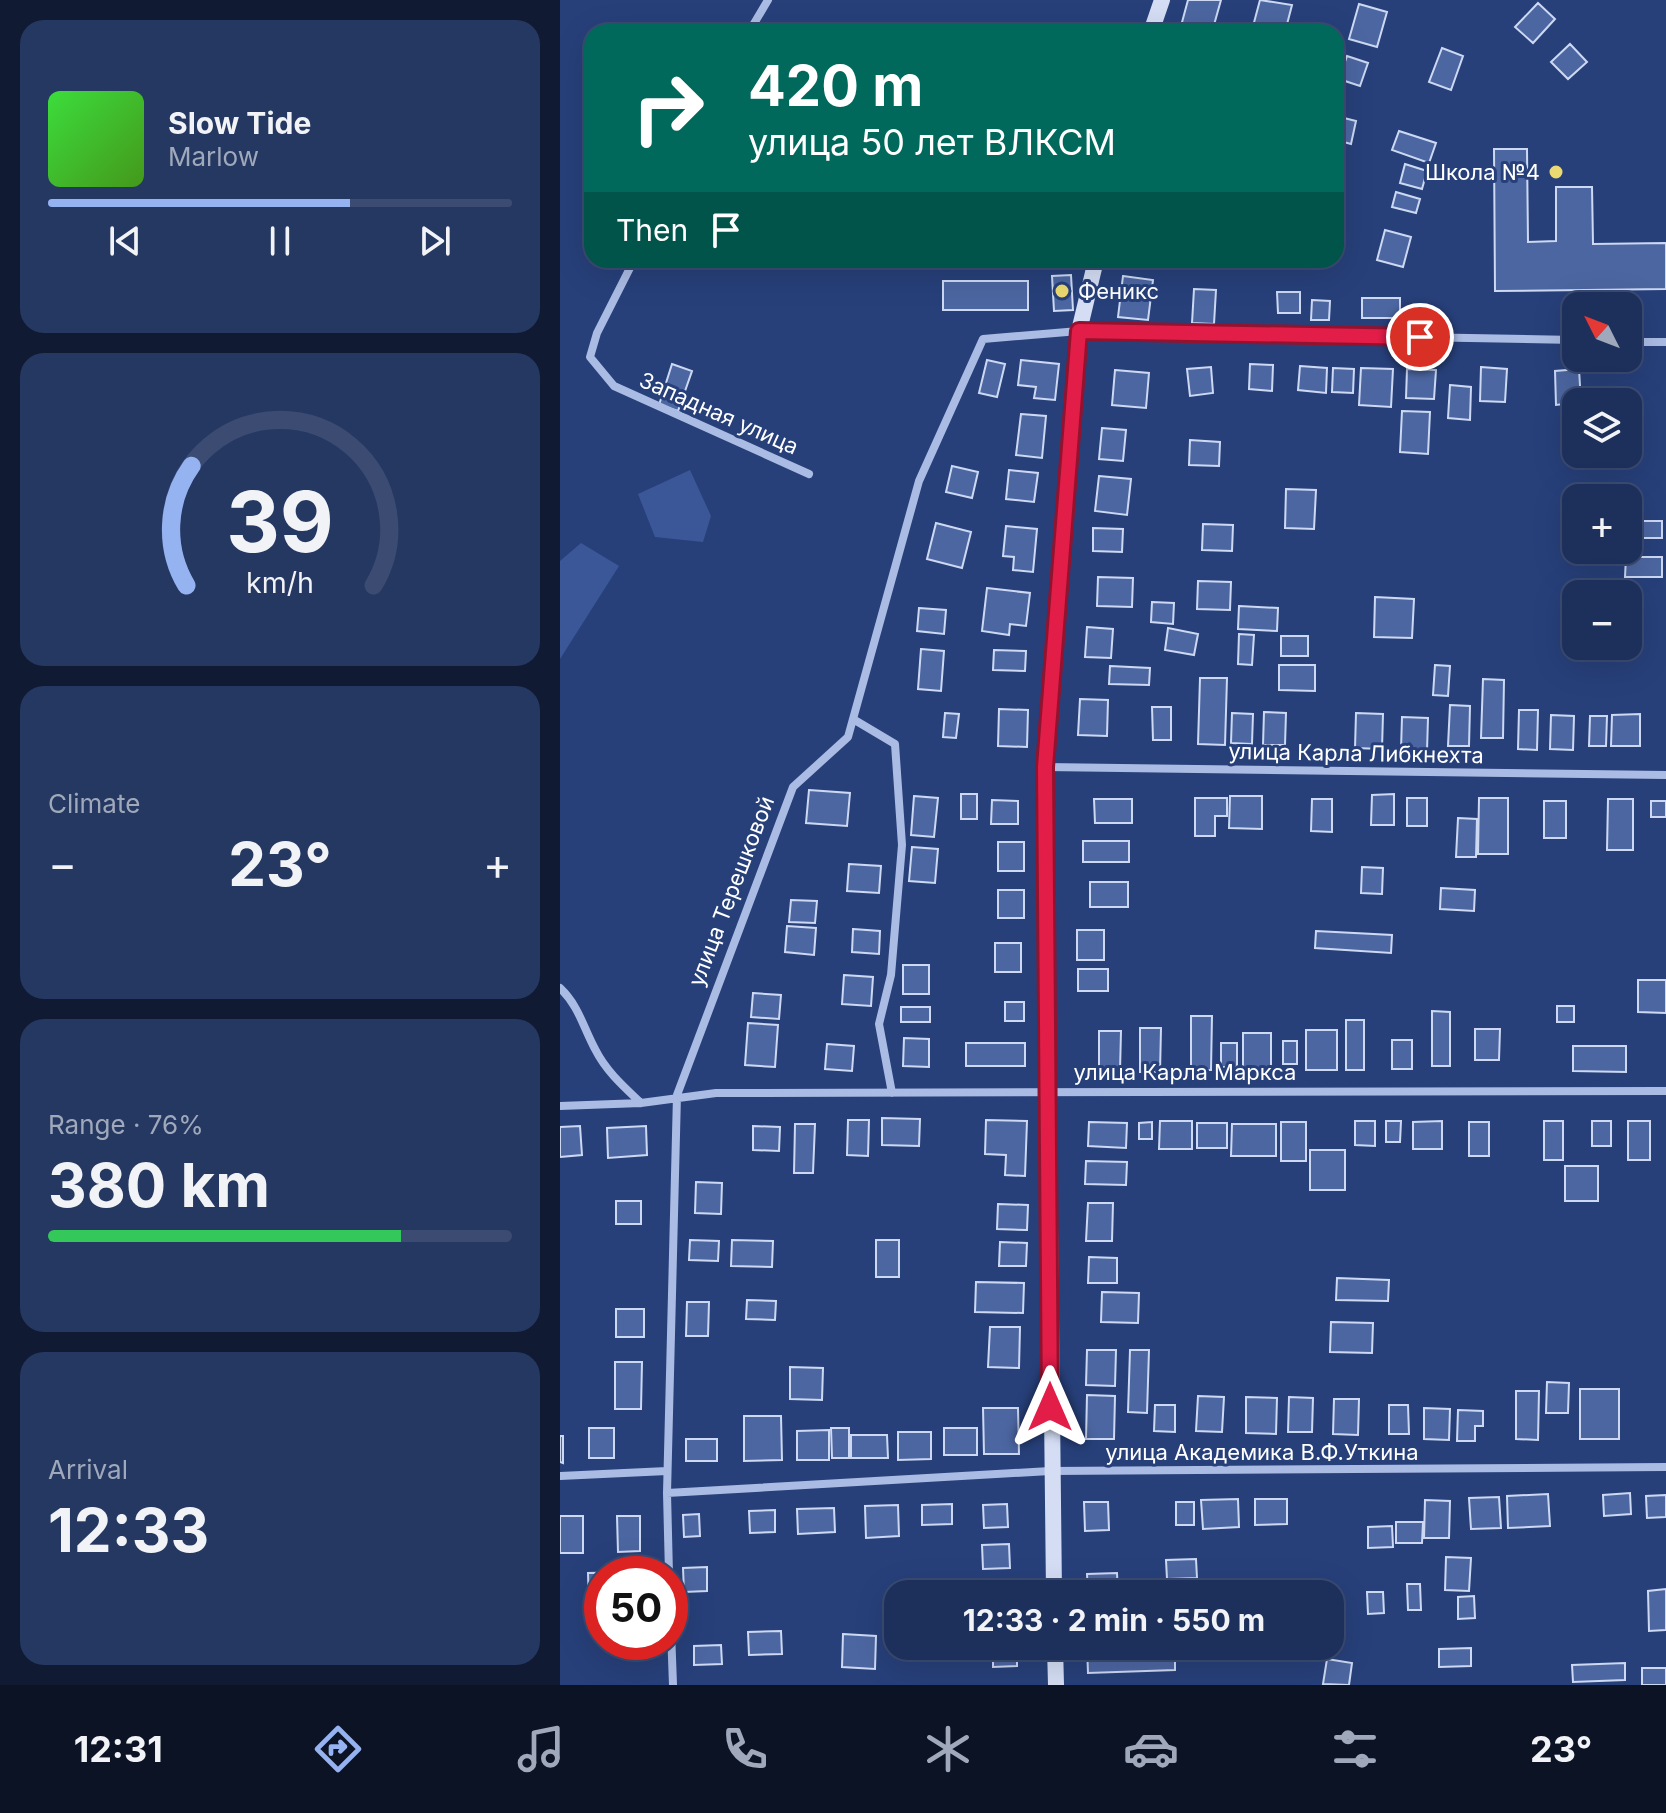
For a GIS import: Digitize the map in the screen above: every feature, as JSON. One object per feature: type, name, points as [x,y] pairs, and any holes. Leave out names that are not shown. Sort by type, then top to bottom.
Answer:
[{"type":"main road","points":[[1154,24],[1162,0]]},
{"type":"main road","points":[[1054,1580],[1045,767],[1079,331],[1094,268]]},
{"type":"main road","points":[[1055,1660],[1056,1685]]},
{"type":"street","points":[[754,24],[768,0]]},
{"type":"street","name":"Западная улица","points":[[630,268],[597,333],[590,357],[614,386],[809,474]]},
{"type":"street","points":[[1079,331],[1562,340]]},
{"type":"street","name":"улица Терешковой","points":[[669,1556],[667,1471],[677,1095],[793,787],[848,737],[919,481],[983,339],[1079,331]]},
{"type":"street","points":[[1642,342],[1666,342]]},
{"type":"street","points":[[853,719],[895,744],[902,845],[891,975],[879,1024],[892,1093]]},
{"type":"street","name":"улица Карла Либкнехта","points":[[1045,767],[1666,775]]},
{"type":"street","points":[[560,988],[585,1021],[593,1046],[610,1073],[641,1103]]},
{"type":"street","name":"улица Карла Маркса","points":[[560,1106],[641,1103],[677,1095],[1048,1090],[1666,1091]]},
{"type":"street","name":"улица Академика В.Ф.Уткина","points":[[667,1493],[1050,1471],[1666,1467]]},
{"type":"street","points":[[560,1476],[667,1471]]},
{"type":"street","points":[[672,1660],[673,1685]]},
{"type":"shaded area","points":[[690,470],[711,516],[703,542],[655,537],[638,494]]},
{"type":"shaded area","points":[[581,543],[619,566],[560,659],[560,561]]},
{"type":"building","points":[[1188,0],[1221,0],[1214,24],[1182,24]]},
{"type":"building","points":[[1260,0],[1292,5],[1287,24],[1254,24]]},
{"type":"building","points":[[1538,3],[1555,19],[1533,43],[1515,27]]},
{"type":"building","points":[[1359,4],[1387,12],[1377,47],[1349,39]]},
{"type":"building","points":[[1570,44],[1587,62],[1568,79],[1551,62]]},
{"type":"building","points":[[1442,48],[1463,56],[1451,90],[1429,82]]},
{"type":"building","points":[[1347,56],[1368,63],[1360,86],[1344,81]]},
{"type":"building","points":[[1344,118],[1356,121],[1351,144],[1344,142]]},
{"type":"building","points":[[1399,131],[1436,143],[1429,163],[1392,150]]},
{"type":"building","points":[[1494,149],[1527,149],[1528,242],[1556,241],[1556,187],[1592,187],[1593,244],[1666,243],[1666,289],[1495,291]]},
{"type":"building","points":[[1405,164],[1427,171],[1422,189],[1400,183]]},
{"type":"building","points":[[1396,192],[1420,199],[1416,213],[1392,207]]},
{"type":"building","points":[[1385,230],[1411,237],[1403,267],[1377,260]]},
{"type":"building","points":[[1071,275],[1073,310],[1054,311],[1052,276]]},
{"type":"building","points":[[1123,276],[1153,280],[1148,320],[1118,317]]},
{"type":"building","points":[[943,281],[1028,281],[1028,310],[943,310]]},
{"type":"building","points":[[1194,289],[1216,290],[1214,324],[1192,323]]},
{"type":"building","points":[[1277,292],[1300,292],[1300,313],[1278,313]]},
{"type":"building","points":[[1362,298],[1400,298],[1400,318],[1362,318]]},
{"type":"building","points":[[1312,300],[1330,301],[1329,320],[1311,320]]},
{"type":"building","points":[[987,360],[1005,364],[997,397],[979,393]]},
{"type":"building","points":[[1021,360],[1059,364],[1055,400],[1034,398],[1036,387],[1018,385]]},
{"type":"building","points":[[672,364],[692,371],[678,411],[659,405]]},
{"type":"building","points":[[1250,364],[1273,365],[1272,391],[1249,389]]},
{"type":"building","points":[[1300,366],[1327,368],[1326,393],[1298,390]]},
{"type":"building","points":[[1211,367],[1213,393],[1190,396],[1187,369]]},
{"type":"building","points":[[1481,367],[1507,369],[1505,402],[1480,401]]},
{"type":"building","points":[[1333,368],[1354,369],[1353,393],[1332,392]]},
{"type":"building","points":[[1361,368],[1393,369],[1391,407],[1359,405]]},
{"type":"building","points":[[1407,369],[1436,370],[1434,399],[1406,398]]},
{"type":"building","points":[[1115,370],[1149,373],[1146,408],[1112,405]]},
{"type":"building","points":[[1555,371],[1579,372],[1580,388],[1562,388],[1562,404],[1556,405]]},
{"type":"building","points":[[1450,385],[1471,387],[1470,420],[1448,418]]},
{"type":"building","points":[[1402,411],[1430,412],[1428,454],[1400,452]]},
{"type":"building","points":[[1021,414],[1046,416],[1042,458],[1016,455]]},
{"type":"building","points":[[1102,428],[1126,430],[1123,461],[1099,459]]},
{"type":"building","points":[[1190,440],[1220,442],[1219,466],[1189,465]]},
{"type":"building","points":[[952,466],[978,472],[972,498],[946,492]]},
{"type":"building","points":[[1009,470],[1038,473],[1034,502],[1006,499]]},
{"type":"building","points":[[1099,476],[1131,479],[1127,515],[1095,511]]},
{"type":"building","points":[[1286,489],[1316,490],[1314,529],[1285,528]]},
{"type":"building","points":[[1642,521],[1662,521],[1662,538],[1642,538]]},
{"type":"building","points":[[936,523],[971,532],[962,568],[927,559]]},
{"type":"building","points":[[1203,524],[1233,525],[1232,551],[1202,550]]},
{"type":"building","points":[[1006,526],[1037,529],[1033,572],[1013,570],[1014,557],[1003,556]]},
{"type":"building","points":[[1093,528],[1123,529],[1122,552],[1093,551]]},
{"type":"building","points":[[1642,557],[1662,557],[1662,577],[1625,577],[1626,564],[1642,564]]},
{"type":"building","points":[[1098,577],[1133,578],[1132,607],[1097,606]]},
{"type":"building","points":[[1198,581],[1231,582],[1230,610],[1197,609]]},
{"type":"building","points":[[987,588],[1030,593],[1026,626],[1010,624],[1009,635],[982,631]]},
{"type":"building","points":[[1375,597],[1414,599],[1412,638],[1374,637]]},
{"type":"building","points":[[1152,602],[1174,603],[1173,624],[1151,622]]},
{"type":"building","points":[[1239,606],[1278,608],[1277,631],[1238,629]]},
{"type":"building","points":[[919,608],[946,610],[944,634],[917,631]]},
{"type":"building","points":[[1087,627],[1113,629],[1111,658],[1085,657]]},
{"type":"building","points":[[1168,628],[1198,634],[1194,655],[1165,650]]},
{"type":"building","points":[[1239,634],[1254,635],[1252,665],[1238,664]]},
{"type":"building","points":[[1281,636],[1308,636],[1308,656],[1281,656]]},
{"type":"building","points":[[921,649],[944,651],[941,691],[918,689]]},
{"type":"building","points":[[994,650],[1026,651],[1025,671],[993,670]]},
{"type":"building","points":[[1279,665],[1315,665],[1315,691],[1279,690]]},
{"type":"building","points":[[1435,665],[1450,666],[1448,696],[1433,695]]},
{"type":"building","points":[[1110,666],[1150,668],[1149,685],[1109,684]]},
{"type":"building","points":[[1200,678],[1227,678],[1225,745],[1198,744]]},
{"type":"building","points":[[1483,679],[1504,680],[1503,738],[1481,738]]},
{"type":"building","points":[[1080,699],[1108,700],[1107,736],[1078,735]]},
{"type":"building","points":[[1450,705],[1470,706],[1469,746],[1448,746]]},
{"type":"building","points":[[1152,707],[1171,707],[1171,740],[1153,740]]},
{"type":"building","points":[[999,709],[1028,710],[1027,747],[998,746]]},
{"type":"building","points":[[1519,710],[1538,710],[1537,750],[1518,749]]},
{"type":"building","points":[[1264,712],[1286,713],[1285,745],[1263,745]]},
{"type":"building","points":[[945,713],[959,714],[956,738],[943,737]]},
{"type":"building","points":[[1232,713],[1253,714],[1252,744],[1231,743]]},
{"type":"building","points":[[1356,713],[1383,714],[1382,749],[1355,748]]},
{"type":"building","points":[[1640,714],[1640,746],[1611,746],[1612,715]]},
{"type":"building","points":[[1551,715],[1574,716],[1573,750],[1550,749]]},
{"type":"building","points":[[1590,716],[1607,716],[1606,746],[1589,746]]},
{"type":"building","points":[[1402,717],[1428,718],[1427,751],[1401,750]]},
{"type":"building","points":[[809,790],[850,793],[847,826],[806,823]]},
{"type":"building","points":[[961,794],[977,794],[977,819],[961,819]]},
{"type":"building","points":[[1394,794],[1394,825],[1371,825],[1372,795]]},
{"type":"building","points":[[914,796],[938,798],[934,837],[911,835]]},
{"type":"building","points":[[1230,796],[1262,796],[1262,829],[1229,828]]},
{"type":"building","points":[[1195,798],[1227,798],[1227,816],[1215,816],[1215,836],[1195,836]]},
{"type":"building","points":[[1407,798],[1427,798],[1427,826],[1407,826]]},
{"type":"building","points":[[1479,798],[1508,798],[1508,854],[1478,854]]},
{"type":"building","points":[[1094,799],[1132,799],[1132,823],[1095,823]]},
{"type":"building","points":[[1312,799],[1332,799],[1332,832],[1311,831]]},
{"type":"building","points":[[1608,799],[1633,799],[1633,850],[1607,850]]},
{"type":"building","points":[[992,800],[1018,801],[1018,824],[991,824]]},
{"type":"building","points":[[1544,801],[1566,801],[1566,838],[1544,838]]},
{"type":"building","points":[[1651,801],[1666,801],[1666,817],[1651,817]]},
{"type":"building","points":[[1458,818],[1477,819],[1476,857],[1456,857]]},
{"type":"building","points":[[1083,841],[1129,841],[1129,862],[1083,862]]},
{"type":"building","points":[[998,842],[1024,842],[1024,871],[998,871]]},
{"type":"building","points":[[912,847],[938,849],[935,883],[909,881]]},
{"type":"building","points":[[849,864],[881,866],[879,893],[847,891]]},
{"type":"building","points":[[1362,867],[1383,868],[1382,894],[1361,893]]},
{"type":"building","points":[[1090,882],[1128,882],[1128,907],[1090,907]]},
{"type":"building","points":[[1441,888],[1475,890],[1474,911],[1440,909]]},
{"type":"building","points":[[998,890],[1024,890],[1024,918],[998,918]]},
{"type":"building","points":[[791,900],[817,901],[815,923],[789,922]]},
{"type":"building","points":[[787,926],[816,928],[814,955],[785,952]]},
{"type":"building","points":[[853,929],[880,931],[879,954],[852,952]]},
{"type":"building","points":[[1077,930],[1104,930],[1104,960],[1077,960]]},
{"type":"building","points":[[1316,931],[1392,935],[1391,953],[1315,948]]},
{"type":"building","points":[[995,943],[1021,943],[1021,972],[995,972]]},
{"type":"building","points":[[903,965],[929,965],[929,994],[903,994]]},
{"type":"building","points":[[1078,969],[1108,969],[1108,991],[1078,991]]},
{"type":"building","points":[[844,975],[873,977],[871,1006],[842,1004]]},
{"type":"building","points":[[1638,980],[1666,980],[1666,1013],[1638,1012]]},
{"type":"building","points":[[753,993],[781,995],[779,1019],[751,1017]]},
{"type":"building","points":[[1005,1002],[1024,1002],[1024,1021],[1005,1021]]},
{"type":"building","points":[[1557,1006],[1574,1006],[1574,1022],[1557,1022]]},
{"type":"building","points":[[901,1007],[930,1007],[930,1022],[901,1022]]},
{"type":"building","points":[[1432,1011],[1450,1012],[1450,1066],[1432,1066]]},
{"type":"building","points":[[1191,1016],[1212,1016],[1211,1070],[1191,1070]]},
{"type":"building","points":[[1346,1020],[1364,1020],[1364,1070],[1346,1070]]},
{"type":"building","points":[[748,1023],[778,1025],[775,1067],[745,1065]]},
{"type":"building","points":[[1140,1028],[1161,1028],[1160,1072],[1140,1072]]},
{"type":"building","points":[[1475,1029],[1500,1029],[1499,1060],[1475,1060]]},
{"type":"building","points":[[1306,1030],[1337,1030],[1337,1070],[1306,1070]]},
{"type":"building","points":[[1099,1031],[1121,1031],[1120,1071],[1099,1071]]},
{"type":"building","points":[[1243,1033],[1271,1033],[1271,1071],[1243,1071]]},
{"type":"building","points":[[904,1038],[929,1039],[929,1067],[903,1066]]},
{"type":"building","points":[[1392,1040],[1412,1040],[1412,1069],[1392,1069]]},
{"type":"building","points":[[1283,1041],[1297,1041],[1297,1064],[1283,1064]]},
{"type":"building","points":[[966,1043],[1025,1043],[1025,1066],[966,1066]]},
{"type":"building","points":[[1221,1043],[1237,1043],[1237,1067],[1221,1067]]},
{"type":"building","points":[[827,1044],[854,1046],[852,1071],[825,1069]]},
{"type":"building","points":[[1573,1046],[1626,1046],[1626,1072],[1573,1071]]},
{"type":"building","points":[[882,1118],[920,1119],[919,1146],[882,1145]]},
{"type":"building","points":[[848,1120],[869,1120],[868,1156],[847,1155]]},
{"type":"building","points":[[986,1120],[1027,1121],[1025,1176],[1005,1175],[1006,1155],[985,1154]]},
{"type":"building","points":[[1160,1121],[1192,1121],[1192,1149],[1159,1149]]},
{"type":"building","points":[[1355,1121],[1375,1121],[1375,1146],[1355,1145]]},
{"type":"building","points":[[1386,1121],[1401,1121],[1400,1142],[1386,1142]]},
{"type":"building","points":[[1442,1121],[1442,1149],[1413,1149],[1413,1122]]},
{"type":"building","points":[[1544,1121],[1563,1121],[1563,1160],[1544,1160]]},
{"type":"building","points":[[1592,1121],[1611,1121],[1611,1146],[1592,1146]]},
{"type":"building","points":[[1628,1121],[1650,1121],[1650,1160],[1628,1160]]},
{"type":"building","points":[[1089,1122],[1127,1123],[1126,1148],[1088,1146]]},
{"type":"building","points":[[1152,1122],[1152,1139],[1139,1139],[1139,1123]]},
{"type":"building","points":[[1281,1122],[1306,1122],[1306,1161],[1281,1161]]},
{"type":"building","points":[[1469,1122],[1489,1122],[1489,1156],[1469,1156]]},
{"type":"building","points":[[1197,1123],[1227,1123],[1227,1148],[1197,1148]]},
{"type":"building","points":[[795,1124],[815,1124],[813,1173],[794,1173]]},
{"type":"building","points":[[1232,1124],[1276,1124],[1276,1156],[1231,1156]]},
{"type":"building","points":[[580,1126],[582,1155],[560,1157],[560,1127]]},
{"type":"building","points":[[646,1126],[647,1155],[608,1158],[607,1128]]},
{"type":"building","points":[[753,1126],[780,1127],[779,1151],[753,1150]]},
{"type":"building","points":[[1310,1150],[1345,1150],[1345,1190],[1310,1190]]},
{"type":"building","points":[[1086,1161],[1127,1162],[1126,1185],[1085,1184]]},
{"type":"building","points":[[1565,1166],[1598,1166],[1598,1201],[1565,1201]]},
{"type":"building","points":[[696,1182],[722,1183],[721,1214],[695,1213]]},
{"type":"building","points":[[616,1201],[641,1201],[641,1224],[616,1224]]},
{"type":"building","points":[[1088,1203],[1113,1203],[1112,1241],[1086,1241]]},
{"type":"building","points":[[998,1204],[1028,1205],[1027,1230],[997,1229]]},
{"type":"building","points":[[690,1240],[719,1241],[718,1261],[689,1260]]},
{"type":"building","points":[[732,1240],[773,1241],[772,1267],[731,1266]]},
{"type":"building","points":[[876,1240],[899,1240],[899,1277],[876,1277]]},
{"type":"building","points":[[1000,1242],[1027,1243],[1026,1266],[999,1266]]},
{"type":"building","points":[[1089,1257],[1117,1258],[1117,1283],[1088,1283]]},
{"type":"building","points":[[1337,1278],[1389,1280],[1388,1301],[1336,1300]]},
{"type":"building","points":[[976,1282],[1024,1283],[1023,1313],[975,1312]]},
{"type":"building","points":[[1102,1292],[1139,1293],[1138,1323],[1101,1322]]},
{"type":"building","points":[[747,1300],[776,1301],[775,1320],[746,1319]]},
{"type":"building","points":[[687,1302],[709,1302],[708,1336],[686,1336]]},
{"type":"building","points":[[616,1309],[644,1309],[644,1337],[616,1337]]},
{"type":"building","points":[[1331,1322],[1373,1323],[1372,1353],[1330,1352]]},
{"type":"building","points":[[990,1327],[1020,1327],[1019,1368],[988,1367]]},
{"type":"building","points":[[1087,1350],[1116,1350],[1115,1386],[1086,1385]]},
{"type":"building","points":[[1130,1350],[1149,1350],[1147,1413],[1128,1412]]},
{"type":"building","points":[[615,1362],[642,1362],[641,1409],[615,1409]]},
{"type":"building","points":[[790,1367],[823,1368],[822,1400],[790,1399]]},
{"type":"building","points":[[1547,1382],[1569,1383],[1568,1413],[1546,1413]]},
{"type":"building","points":[[1580,1389],[1619,1389],[1619,1439],[1580,1439]]},
{"type":"building","points":[[1516,1391],[1539,1391],[1538,1440],[1516,1439]]},
{"type":"building","points":[[1087,1395],[1115,1396],[1114,1439],[1086,1439]]},
{"type":"building","points":[[1198,1396],[1224,1397],[1222,1432],[1196,1431]]},
{"type":"building","points":[[1246,1397],[1277,1398],[1276,1434],[1246,1433]]},
{"type":"building","points":[[1289,1397],[1313,1398],[1312,1432],[1288,1432]]},
{"type":"building","points":[[1334,1399],[1359,1399],[1358,1435],[1333,1434]]},
{"type":"building","points":[[1155,1405],[1175,1405],[1175,1432],[1154,1431]]},
{"type":"building","points":[[1389,1405],[1408,1405],[1409,1434],[1389,1434]]},
{"type":"building","points":[[983,1408],[1018,1408],[1019,1454],[984,1454]]},
{"type":"building","points":[[1424,1408],[1450,1409],[1449,1440],[1424,1439]]},
{"type":"building","points":[[1458,1410],[1483,1411],[1483,1426],[1475,1426],[1475,1441],[1457,1441]]},
{"type":"building","points":[[744,1416],[781,1416],[782,1460],[744,1461]]},
{"type":"building","points":[[589,1428],[614,1428],[614,1458],[589,1458]]},
{"type":"building","points":[[831,1428],[849,1428],[849,1458],[832,1458]]},
{"type":"building","points":[[944,1428],[977,1428],[977,1455],[944,1455]]},
{"type":"building","points":[[829,1430],[829,1460],[797,1460],[797,1431]]},
{"type":"building","points":[[898,1432],[931,1432],[931,1459],[898,1460]]},
{"type":"building","points":[[851,1435],[887,1435],[888,1458],[851,1458]]},
{"type":"building","points":[[560,1436],[563,1436],[563,1463],[560,1462]]},
{"type":"building","points":[[686,1439],[717,1439],[717,1461],[686,1461]]},
{"type":"building","points":[[1630,1493],[1631,1514],[1604,1516],[1603,1495]]},
{"type":"building","points":[[1548,1494],[1550,1526],[1508,1528],[1507,1496]]},
{"type":"building","points":[[1666,1495],[1666,1517],[1647,1518],[1646,1496]]},
{"type":"building","points":[[1499,1497],[1501,1528],[1471,1529],[1469,1498]]},
{"type":"building","points":[[1238,1499],[1239,1527],[1203,1529],[1201,1500]]},
{"type":"building","points":[[1255,1499],[1287,1499],[1287,1524],[1255,1525]]},
{"type":"building","points":[[1425,1500],[1450,1501],[1449,1538],[1424,1538]]},
{"type":"building","points":[[1084,1502],[1108,1502],[1109,1530],[1085,1531]]},
{"type":"building","points":[[1176,1502],[1194,1502],[1194,1525],[1176,1525]]},
{"type":"building","points":[[952,1504],[952,1524],[922,1525],[922,1505]]},
{"type":"building","points":[[1007,1504],[1008,1527],[984,1528],[983,1505]]},
{"type":"building","points":[[898,1505],[899,1536],[866,1538],[865,1506]]},
{"type":"building","points":[[834,1508],[835,1532],[798,1534],[797,1509]]},
{"type":"building","points":[[775,1510],[775,1532],[750,1533],[749,1511]]},
{"type":"building","points":[[699,1514],[700,1536],[684,1537],[683,1515]]},
{"type":"building","points":[[560,1516],[583,1516],[583,1553],[560,1553]]},
{"type":"building","points":[[617,1516],[640,1516],[640,1551],[618,1552]]},
{"type":"building","points":[[1396,1522],[1423,1522],[1422,1543],[1396,1543]]},
{"type":"building","points":[[1392,1526],[1393,1547],[1368,1548],[1368,1527]]},
{"type":"building","points":[[1009,1544],[1010,1568],[983,1569],[982,1545]]},
{"type":"building","points":[[1446,1557],[1471,1558],[1469,1591],[1445,1590]]},
{"type":"building","points":[[1196,1559],[1197,1578],[1167,1579],[1166,1560]]},
{"type":"building","points":[[707,1567],[707,1591],[688,1592],[688,1568]]},
{"type":"building","points":[[1117,1573],[1117,1580],[1087,1580],[1087,1574]]},
{"type":"building","points":[[1407,1584],[1420,1584],[1421,1610],[1408,1610]]},
{"type":"building","points":[[1666,1589],[1666,1630],[1649,1631],[1648,1591]]},
{"type":"building","points":[[1367,1592],[1383,1592],[1384,1613],[1368,1614]]},
{"type":"building","points":[[1474,1596],[1475,1618],[1458,1619],[1458,1597]]},
{"type":"building","points":[[781,1631],[782,1654],[749,1655],[748,1632]]},
{"type":"building","points":[[843,1634],[876,1636],[875,1669],[842,1667]]},
{"type":"building","points":[[721,1645],[722,1664],[694,1665],[694,1646]]},
{"type":"building","points":[[1471,1648],[1471,1666],[1439,1667],[1439,1649]]},
{"type":"building","points":[[993,1660],[1017,1660],[1017,1666],[993,1667]]},
{"type":"building","points":[[1088,1660],[1175,1660],[1175,1670],[1088,1673]]},
{"type":"building","points":[[1327,1660],[1352,1663],[1349,1685],[1323,1684]]},
{"type":"building","points":[[1625,1663],[1625,1680],[1573,1682],[1572,1665]]},
{"type":"building","points":[[1642,1668],[1666,1668],[1666,1685],[1642,1685]]},
{"type":"place","name":"Школа №4","points":[[1556,172]]},
{"type":"place","name":"Феникс","points":[[1062,291]]},
{"type":"route","points":[[1050,1407],[1045,767],[1079,331],[1420,337]]}]
